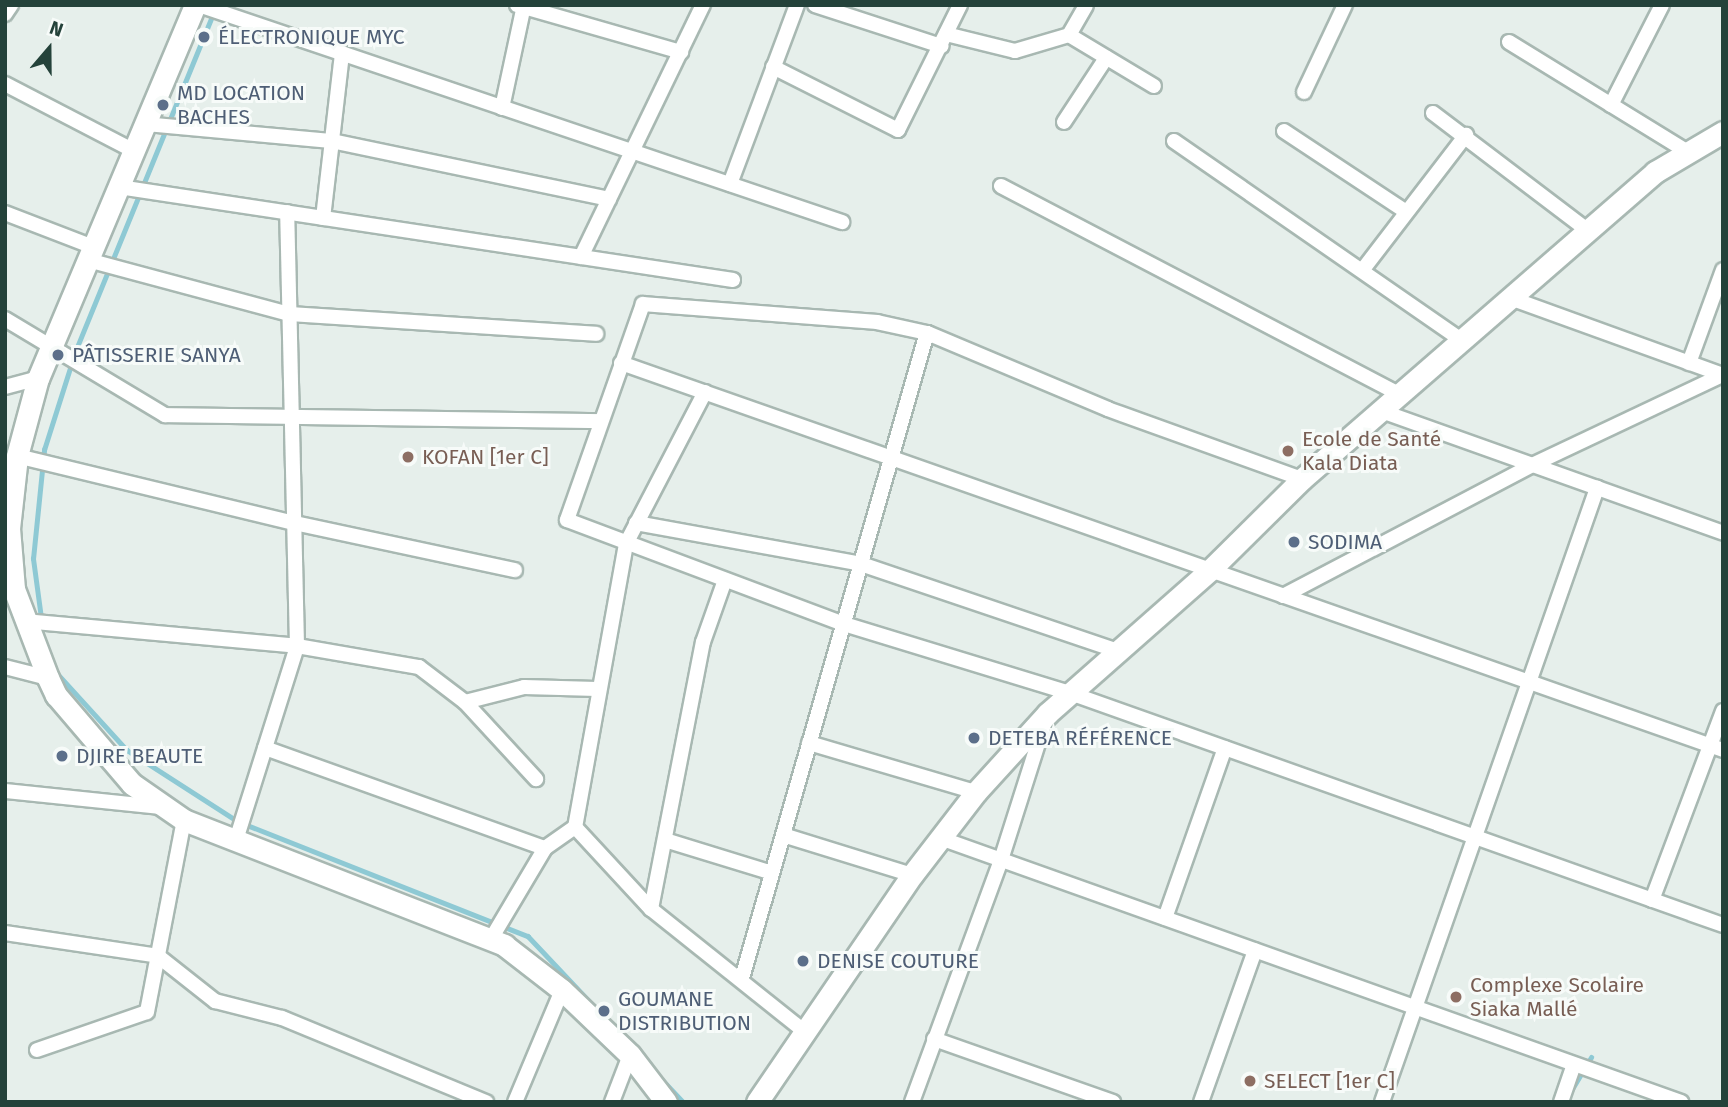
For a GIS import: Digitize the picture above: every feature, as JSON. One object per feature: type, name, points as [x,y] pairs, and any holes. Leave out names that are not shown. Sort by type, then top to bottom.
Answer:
[{"type":"main road","points":[[197,5],[38,378],[18,456],[9,528],[13,589],[48,678],[101,751],[132,784],[184,820],[491,939],[562,990],[629,1055],[666,1102]]},
{"type":"main road","points":[[757,1102],[912,874],[976,792],[1048,713],[1210,570],[1302,479],[1384,412],[1686,151],[1723,132]]},
{"type":"street","points":[[5,14],[11,5]]},
{"type":"street","points":[[197,5],[842,222]]},
{"type":"street","points":[[581,257],[703,5]]},
{"type":"street","points":[[730,184],[797,5]]},
{"type":"street","points":[[816,5],[943,40],[1015,51],[1069,35],[1086,5]]},
{"type":"street","points":[[773,67],[898,130],[960,5]]},
{"type":"street","points":[[1304,92],[1345,5]]},
{"type":"street","points":[[502,108],[521,6],[681,52]]},
{"type":"street","points":[[1611,105],[1657,7]]},
{"type":"street","points":[[1069,35],[1154,86]]},
{"type":"street","points":[[1509,42],[1686,151]]},
{"type":"street","points":[[323,218],[342,53]]},
{"type":"street","points":[[1064,122],[1106,58]]},
{"type":"street","points":[[5,84],[134,151]]},
{"type":"street","points":[[1433,113],[1466,135],[1590,232]]},
{"type":"street","points":[[145,124],[332,141],[609,199]]},
{"type":"street","points":[[1284,131],[1405,211]]},
{"type":"street","points":[[1364,268],[1405,211],[1466,135]]},
{"type":"street","points":[[1174,141],[1364,268],[1464,342]]},
{"type":"street","points":[[1001,186],[1402,396]]},
{"type":"street","points":[[118,187],[733,280]]},
{"type":"street","points":[[5,212],[91,253],[289,314],[596,334]]},
{"type":"street","points":[[236,840],[297,646],[287,212]]},
{"type":"street","points":[[1689,363],[1723,270]]},
{"type":"street","points":[[1513,299],[1722,375]]},
{"type":"street","points":[[1302,479],[1108,409],[927,333],[877,322],[643,304],[567,520],[844,624],[1070,693],[1723,925]]},
{"type":"street","points":[[5,318],[165,415],[600,421]]},
{"type":"street","points":[[742,978],[927,333]]},
{"type":"street","points":[[621,363],[1716,748]]},
{"type":"street","points":[[1283,596],[1532,465],[1722,375]]},
{"type":"street","points":[[5,387],[38,378]]},
{"type":"street","points":[[491,939],[545,848],[575,827],[597,689],[626,544],[705,392]]},
{"type":"street","points":[[1384,412],[1723,533]]},
{"type":"street","points":[[18,456],[295,523],[515,570]]},
{"type":"street","points":[[1382,1102],[1597,488]]},
{"type":"street","points":[[636,523],[861,564],[1118,651]]},
{"type":"street","points":[[651,909],[703,642],[725,580]]},
{"type":"street","points":[[24,621],[297,646],[419,667],[465,702],[536,779]]},
{"type":"street","points":[[5,667],[48,678]]},
{"type":"street","points":[[465,702],[524,687],[597,689]]},
{"type":"street","points":[[1652,900],[1716,748],[1723,711]]},
{"type":"street","points":[[912,1102],[1001,860],[1048,713]]},
{"type":"street","points":[[809,743],[976,792]]},
{"type":"street","points":[[265,748],[545,848]]},
{"type":"street","points":[[1165,918],[1225,748]]},
{"type":"street","points":[[5,791],[166,807]]},
{"type":"street","points":[[37,1050],[147,1012],[184,820]]},
{"type":"street","points":[[575,827],[651,909],[742,978],[804,1031]]},
{"type":"street","points":[[783,835],[912,874]]},
{"type":"street","points":[[940,838],[1681,1102]]},
{"type":"street","points":[[665,840],[772,873]]},
{"type":"street","points":[[5,933],[158,957],[215,1000],[282,1018],[486,1102]]},
{"type":"street","points":[[1201,1102],[1255,950]]},
{"type":"street","points":[[515,1102],[562,990]]},
{"type":"street","points":[[934,1039],[1113,1102]]},
{"type":"street","points":[[612,1102],[629,1055]]},
{"type":"street","points":[[1561,1102],[1574,1065]]},
{"type":"waterway","points":[[41,618],[33,559],[44,450],[75,352],[213,13]]},
{"type":"waterway","points":[[56,672],[127,750],[237,821],[528,936],[594,1006]]},
{"type":"waterway","points":[[1572,1089],[1591,1057]]},
{"type":"waterway","points":[[657,1074],[683,1102]]},
{"type":"place","name":"ÉLECTRONIQUE MYC","points":[[204,37]]},
{"type":"place","name":"MD LOCATION BACHES","points":[[163,105]]},
{"type":"place","name":"PÂTISSERIE SANYA","points":[[58,355]]},
{"type":"place","name":"Ecole de Santé Kala Diata","points":[[1288,451]]},
{"type":"place","name":"KOFAN [1er C]","points":[[408,457]]},
{"type":"place","name":"SODIMA","points":[[1294,542]]},
{"type":"place","name":"DETEBA RÉFÉRENCE","points":[[974,738]]},
{"type":"place","name":"DJIRE BEAUTE","points":[[62,756]]},
{"type":"place","name":"DENISE COUTURE","points":[[803,961]]},
{"type":"place","name":"Complexe Scolaire Siaka Mallé","points":[[1456,997]]},
{"type":"place","name":"GOUMANE DISTRIBUTION","points":[[604,1011]]},
{"type":"place","name":"SELECT [1er C]","points":[[1250,1081]]}]
